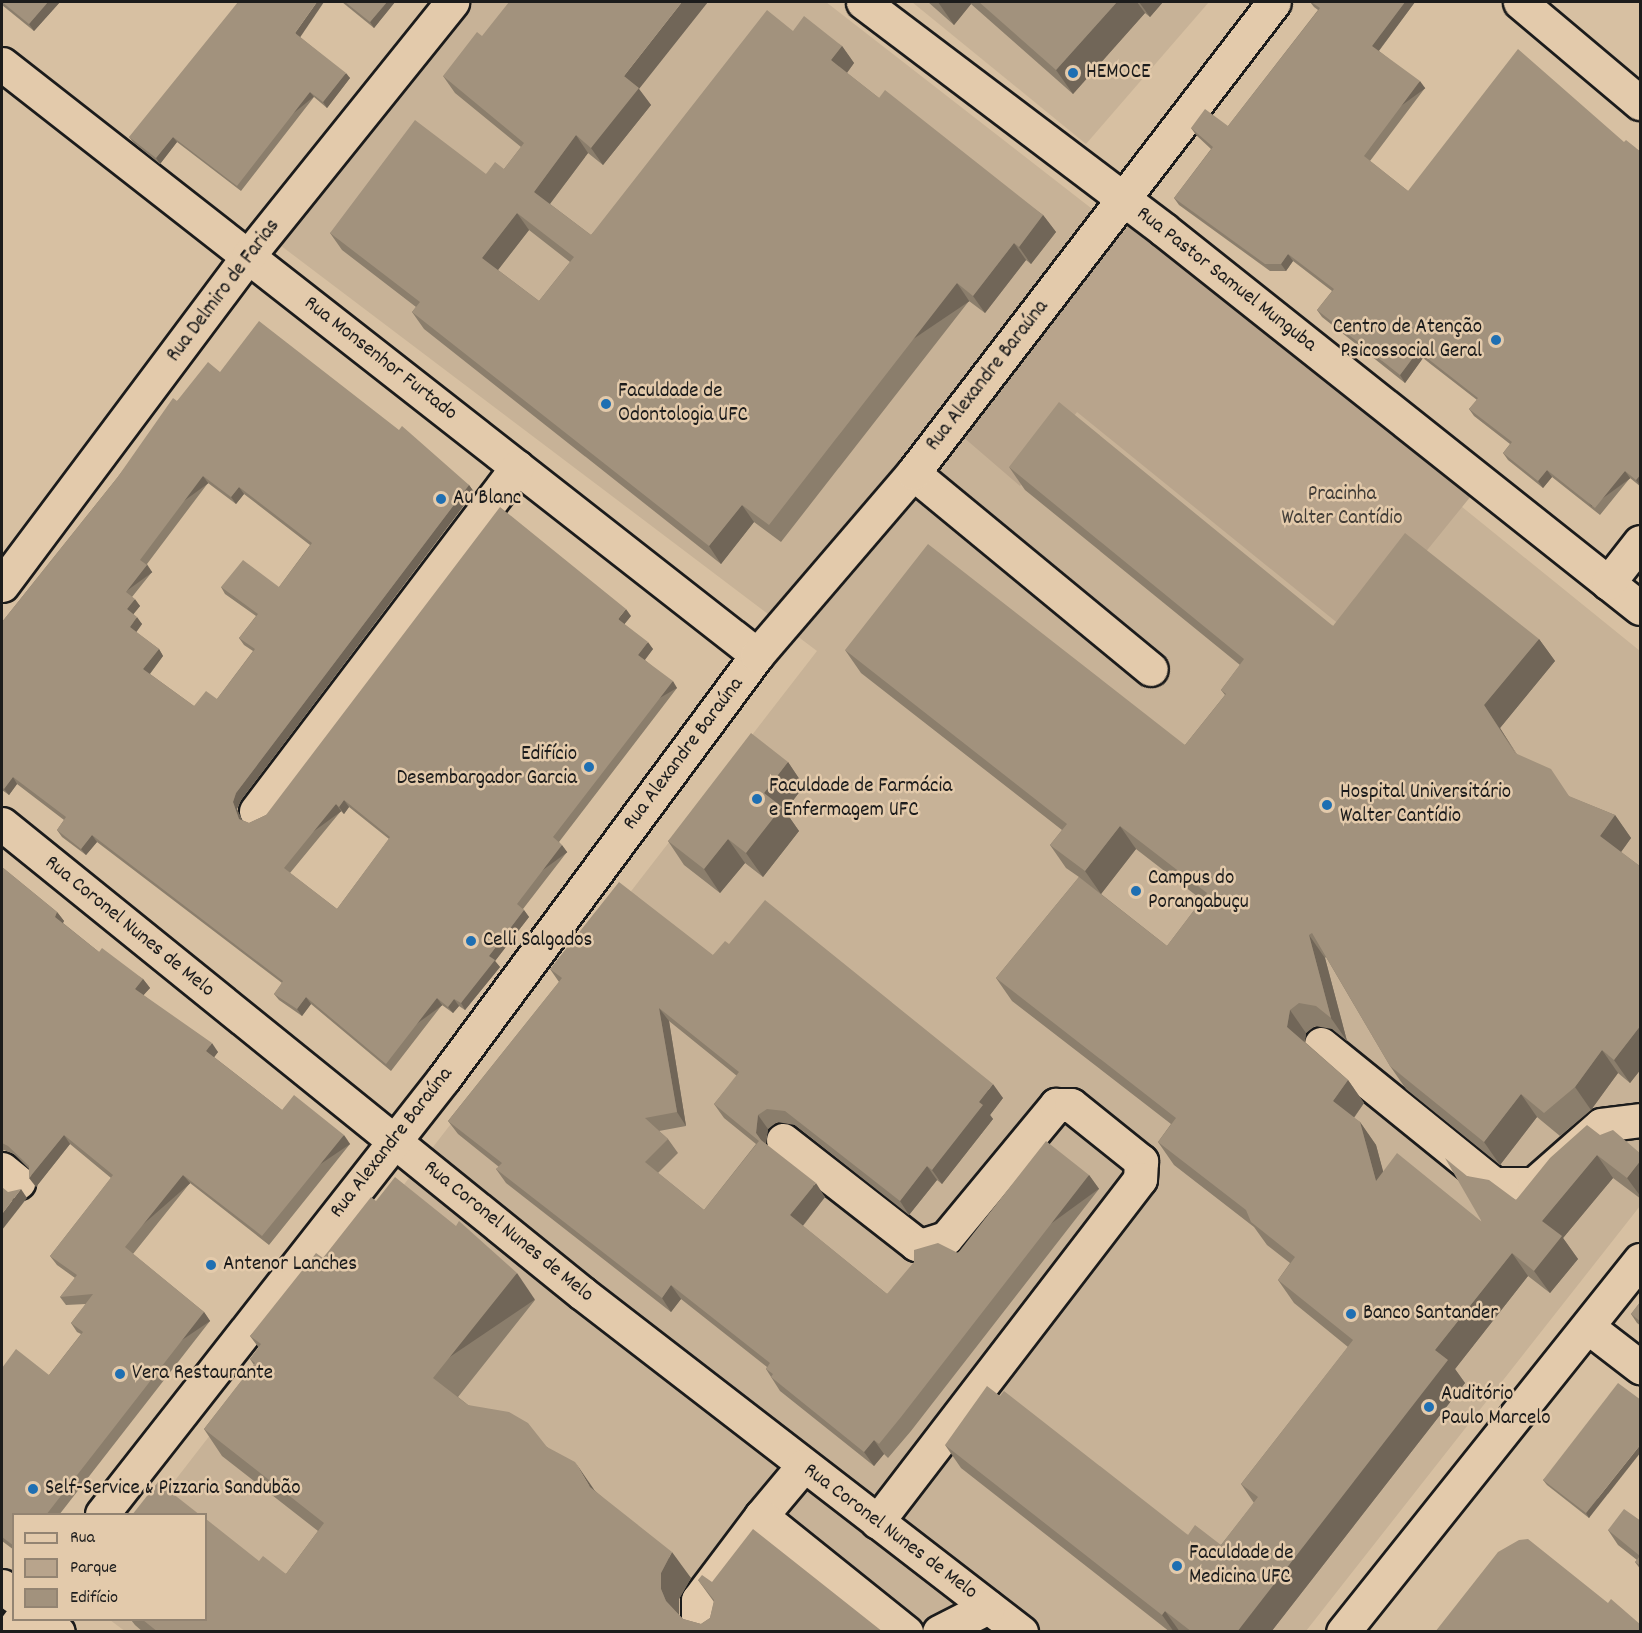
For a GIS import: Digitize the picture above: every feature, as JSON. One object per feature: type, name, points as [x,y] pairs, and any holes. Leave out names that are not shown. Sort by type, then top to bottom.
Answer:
[{"type":"street","name":"Rua Delmiro de Farias","points":[[2,585],[249,256],[452,2]]},
{"type":"street","name":"Rua Pastor Samuel Munguba","points":[[862,2],[1124,201],[1641,608]]},
{"type":"street","name":"Rua Alexandre Baraúna","points":[[104,1513],[395,1141],[757,655],[913,473],[1275,2]]},
{"type":"street","points":[[1520,2],[1641,103]]},
{"type":"street","name":"Rua Monsenhor Furtado","points":[[2,64],[757,655]]},
{"type":"street","points":[[256,810],[517,467]]},
{"type":"street","points":[[913,473],[1151,669]]},
{"type":"street","points":[[1608,583],[1641,542]]},
{"type":"street","name":"Rua Coronel Nunes de Melo","points":[[2,824],[803,1466],[1021,1632]]},
{"type":"street","points":[[1321,1044],[1494,1184],[1534,1184],[1601,1125],[1641,1120]]},
{"type":"street","points":[[783,1140],[916,1244],[924,1245],[946,1238],[1056,1105],[1071,1105],[1141,1161],[1140,1179],[877,1522]]},
{"type":"street","points":[[1343,1632],[1641,1260]]},
{"type":"street","points":[[1588,1327],[1641,1367]]},
{"type":"street","points":[[715,1632],[698,1616],[698,1600],[761,1516],[803,1466]]},
{"type":"street","points":[[761,1516],[906,1632]]},
{"type":"street","points":[[939,1632],[988,1606]]},
{"type":"street","points":[[44,1621],[58,1632]]},
{"type":"shaded area","name":"Campus do Porangabuçu","points":[[467,2],[826,2],[1136,243],[1640,651],[1640,1206],[1306,1631],[126,1632],[111,1621],[207,1621],[207,1513],[150,1513],[817,651],[276,242]]},
{"type":"shaded area","name":"HEMOCE","points":[[912,2],[1209,2],[1086,144]]},
{"type":"green space","name":"Pracinha Walter Cantídio","points":[[1131,222],[1471,496],[1356,638],[1077,412],[1020,486],[962,436]]},
{"type":"building","points":[[2,2],[48,2],[29,24]]},
{"type":"building","points":[[238,2],[317,2],[295,33],[346,73],[323,102],[310,92],[237,186],[173,137],[156,158],[129,137]]},
{"type":"building","points":[[345,2],[387,2],[370,22]]},
{"type":"building","points":[[509,2],[682,2],[624,76],[639,88],[591,148],[576,135],[534,192],[591,235],[767,10],[793,31],[804,16],[842,46],[831,60],[879,98],[885,90],[1043,215],[1019,247],[1014,243],[973,296],[957,283],[769,525],[742,505],[709,546],[412,312],[420,302],[330,233],[415,120],[486,174],[495,162],[504,169],[524,143],[443,76],[477,32],[482,36]],"holes":[[[517,213],[574,257],[539,301],[482,258]]]},
{"type":"building","points":[[979,2],[1117,2],[1056,70]]},
{"type":"building","points":[[1311,2],[1405,2],[1372,46],[1420,81],[1364,156],[1408,191],[1518,49],[1624,142],[1626,140],[1641,152],[1641,474],[1636,480],[1625,471],[1595,508],[1547,470],[1538,481],[1503,453],[1512,442],[1469,409],[1478,398],[1418,351],[1400,375],[1317,310],[1334,289],[1288,254],[1281,264],[1265,264],[1174,198],[1213,147],[1191,128],[1205,109],[1228,126],[1320,8]]},
{"type":"building","points":[[259,321],[399,430],[402,426],[469,485],[236,793],[233,802],[239,819],[249,823],[266,815],[500,507],[626,609],[618,619],[648,642],[638,655],[673,681],[553,837],[562,845],[517,904],[524,910],[489,956],[495,960],[461,1003],[454,999],[448,1007],[437,998],[386,1064],[306,997],[297,1009],[274,994],[283,981],[92,835],[81,849],[57,830],[66,817],[13,777],[4,789],[2,787],[2,622],[117,478],[173,398],[177,401],[208,362],[220,372]],"holes":[[[203,476],[231,497],[239,487],[312,543],[279,587],[243,560],[221,587],[258,614],[239,638],[255,649],[217,699],[206,691],[194,706],[143,669],[159,649],[130,627],[137,617],[127,609],[135,599],[126,592],[147,565],[140,560]],[[344,800],[390,837],[337,909],[284,868],[336,804],[339,807]]]},
{"type":"building","points":[[1059,402],[1333,626],[1405,533],[1539,639],[1484,705],[1515,753],[1551,769],[1569,796],[1615,815],[1600,836],[1641,867],[1641,1025],[1614,1060],[1602,1050],[1575,1087],[1544,1113],[1521,1094],[1484,1142],[1390,1066],[1312,933],[1309,935],[1331,1018],[1316,1006],[1299,1003],[1290,1010],[1287,1027],[1348,1080],[1333,1101],[1360,1122],[1376,1181],[1397,1153],[1482,1222],[1445,1158],[1467,1176],[1489,1180],[1516,1200],[1550,1158],[1587,1125],[1600,1135],[1613,1130],[1641,1154],[1641,1160],[1627,1178],[1597,1155],[1542,1221],[1562,1236],[1534,1271],[1512,1253],[1435,1350],[1448,1360],[1237,1632],[1192,1632],[1165,1611],[1162,1615],[945,1445],[987,1386],[1000,1396],[1004,1391],[1188,1535],[1195,1525],[1221,1545],[1258,1497],[1241,1484],[1353,1340],[1278,1280],[1295,1257],[1251,1222],[1246,1210],[1158,1142],[1176,1118],[996,978],[1079,877],[1167,946],[1207,893],[1120,826],[1085,871],[1050,845],[1067,824],[845,650],[928,544],[1185,745],[1226,694],[1221,690],[1244,659],[1009,467]]},
{"type":"building","points":[[751,733],[788,762],[764,793],[782,807],[746,853],[728,839],[704,869],[668,841]]},
{"type":"building","points":[[2,867],[57,912],[55,917],[99,952],[102,948],[143,979],[135,989],[212,1043],[206,1051],[282,1110],[294,1095],[344,1135],[262,1236],[183,1175],[125,1247],[204,1312],[48,1513],[12,1513],[12,1544],[2,1537],[2,1368],[16,1349],[49,1375],[83,1332],[71,1323],[93,1294],[60,1297],[77,1275],[50,1256],[113,1175],[64,1135],[29,1178],[29,1166],[2,1143]]},
{"type":"building","points":[[619,882],[713,955],[725,941],[729,944],[765,900],[993,1084],[979,1102],[983,1105],[932,1170],[927,1166],[900,1201],[785,1111],[767,1109],[758,1115],[756,1133],[761,1140],[816,1183],[790,1215],[887,1294],[914,1262],[914,1250],[938,1243],[958,1253],[1046,1141],[1089,1175],[879,1444],[874,1440],[864,1452],[771,1377],[773,1374],[766,1369],[770,1363],[671,1285],[662,1298],[496,1169],[502,1163],[448,1121],[562,978],[550,969]],"holes":[[[659,1008],[739,1072],[714,1104],[759,1141],[704,1210],[645,1162],[668,1139],[645,1118],[677,1112]]]},
{"type":"building","points":[[395,1177],[456,1226],[459,1221],[517,1273],[433,1378],[468,1405],[509,1412],[528,1423],[547,1447],[575,1462],[590,1487],[672,1552],[661,1573],[661,1589],[666,1601],[683,1619],[701,1624],[710,1618],[714,1600],[698,1580],[702,1575],[712,1582],[753,1529],[883,1632],[158,1632],[144,1621],[207,1621],[207,1520],[259,1561],[263,1556],[286,1574],[324,1523],[204,1429],[255,1363],[250,1359],[261,1344],[250,1336],[316,1253],[323,1258],[371,1197],[376,1201]]},
{"type":"building","points":[[2,1187],[8,1192],[21,1189],[2,1214]]},
{"type":"building","points":[[1641,1301],[1641,1322],[1631,1314]]},
{"type":"building","points":[[1618,1383],[1641,1400],[1641,1444],[1586,1513],[1543,1480]]},
{"type":"building","points":[[158,1482],[197,1513],[134,1513]]},
{"type":"building","points":[[1624,1509],[1641,1521],[1641,1566],[1635,1562],[1640,1556],[1608,1530]]},
{"type":"building","points":[[1528,1539],[1608,1603],[1611,1599],[1641,1625],[1641,1632],[1435,1632],[1498,1552],[1519,1540]]},
{"type":"place","name":"HEMOCE","points":[[1073,73]]},
{"type":"place","name":"Centro de Atenção Psicossocial Geral","points":[[1496,340]]},
{"type":"place","name":"Faculdade de Odontologia UFC","points":[[606,404]]},
{"type":"place","name":"Au Blanc","points":[[441,499]]},
{"type":"place","name":"Edifício Desembargador Garcia","points":[[589,767]]},
{"type":"place","name":"Faculdade de Farmácia e Enfermagem UFC","points":[[757,799]]},
{"type":"place","name":"Hospital Universitário Walter Cantídio","points":[[1327,805]]},
{"type":"place","name":"Campus do Porangabuçu","points":[[1136,891]]},
{"type":"place","name":"Celli Salgados","points":[[471,941]]},
{"type":"place","name":"Antenor Lanches","points":[[211,1265]]},
{"type":"place","name":"Banco Santander","points":[[1351,1314]]},
{"type":"place","name":"Vera Restaurante","points":[[120,1374]]},
{"type":"place","name":"Auditório Paulo Marcelo","points":[[1429,1407]]},
{"type":"place","name":"Self-Service & Pizzaria Sandubão","points":[[33,1489]]},
{"type":"place","name":"Faculdade de Medicina UFC","points":[[1177,1566]]}]
